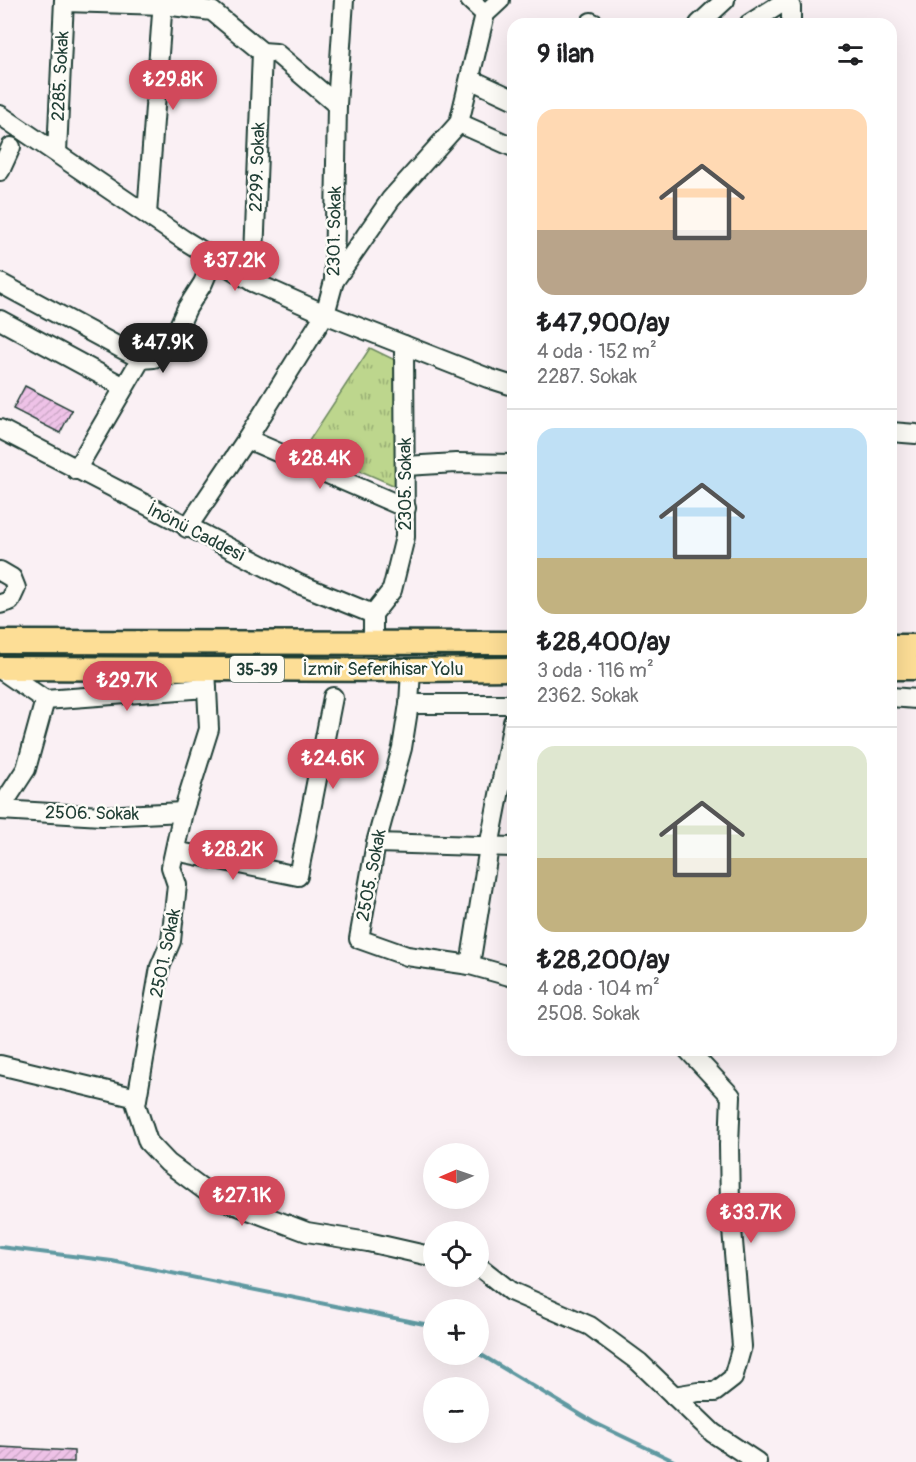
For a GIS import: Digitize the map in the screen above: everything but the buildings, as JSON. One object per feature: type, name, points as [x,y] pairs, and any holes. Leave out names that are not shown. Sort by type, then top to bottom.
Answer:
[{"type":"main road","name":"İzmir Seferihisar Yolu","points":[[0,642],[507,643]]},
{"type":"main road","points":[[897,645],[916,646]]},
{"type":"main road","points":[[897,668],[916,668]]},
{"type":"main road","name":"İzmir Seferihisar Yolu","points":[[0,669],[207,678],[411,670],[507,669]]},
{"type":"street","name":"2301. Sokak","points":[[187,528],[247,439],[325,314],[334,281],[337,105],[344,0]]},
{"type":"street","points":[[470,0],[485,14]]},
{"type":"street","points":[[334,281],[391,200],[459,123],[485,14],[500,0]]},
{"type":"street","points":[[705,18],[724,0]]},
{"type":"street","points":[[64,1],[164,3],[212,11],[262,52],[276,53],[337,105]]},
{"type":"street","name":"2285. Sokak","points":[[57,152],[64,1]]},
{"type":"street","points":[[147,213],[164,3]]},
{"type":"street","points":[[758,18],[782,3],[791,7],[791,18]]},
{"type":"street","name":"2299. Sokak","points":[[253,282],[262,52]]},
{"type":"street","points":[[470,80],[507,96]]},
{"type":"street","points":[[0,115],[184,240],[253,282],[325,314],[507,384]]},
{"type":"street","points":[[459,123],[507,144]]},
{"type":"street","points":[[0,171],[10,147]]},
{"type":"street","points":[[0,283],[141,359],[154,358],[174,337],[214,257]]},
{"type":"street","points":[[0,320],[124,387]]},
{"type":"street","name":"2305. Sokak","points":[[372,614],[392,590],[405,537],[404,345]]},
{"type":"street","points":[[76,470],[141,359]]},
{"type":"street","name":"İnönü Caddesi","points":[[0,429],[187,528],[299,584],[372,614]]},
{"type":"street","points":[[897,432],[916,434]]},
{"type":"street","points":[[247,439],[406,508]]},
{"type":"street","points":[[406,466],[456,463],[507,464]]},
{"type":"street","points":[[0,571],[12,578],[16,588],[9,601],[0,604]]},
{"type":"street","points":[[372,614],[373,642]]},
{"type":"street","points":[[0,669],[45,700],[207,678]]},
{"type":"street","name":"2505. Sokak","points":[[411,670],[409,704],[402,748],[376,843],[359,939],[406,956],[470,965]]},
{"type":"street","name":"2501. Sokak","points":[[137,1098],[160,967],[171,941],[177,885],[171,867],[183,812],[209,729],[207,678]]},
{"type":"street","points":[[175,851],[298,876],[333,697]]},
{"type":"street","points":[[897,697],[916,699]]},
{"type":"street","points":[[0,810],[26,769],[45,700]]},
{"type":"street","points":[[409,704],[507,704]]},
{"type":"street","points":[[507,753],[470,965],[507,975]]},
{"type":"street","name":"2506. Sokak","points":[[0,810],[102,816],[183,812]]},
{"type":"street","points":[[376,843],[507,848]]},
{"type":"street","points":[[674,1396],[715,1392],[733,1378],[742,1346],[730,1206],[731,1096],[694,1056]]},
{"type":"street","points":[[0,1065],[137,1098],[136,1105],[148,1142],[168,1163],[214,1197],[307,1232],[423,1254]]},
{"type":"street","points":[[489,1276],[510,1291],[590,1326],[639,1362],[713,1433],[758,1462]]},
{"type":"green space","points":[[370,348],[399,362],[400,488],[305,447]]},
{"type":"waterway","points":[[0,1247],[112,1261],[423,1324]]},
{"type":"waterway","points":[[489,1360],[593,1422],[676,1462]]}]
